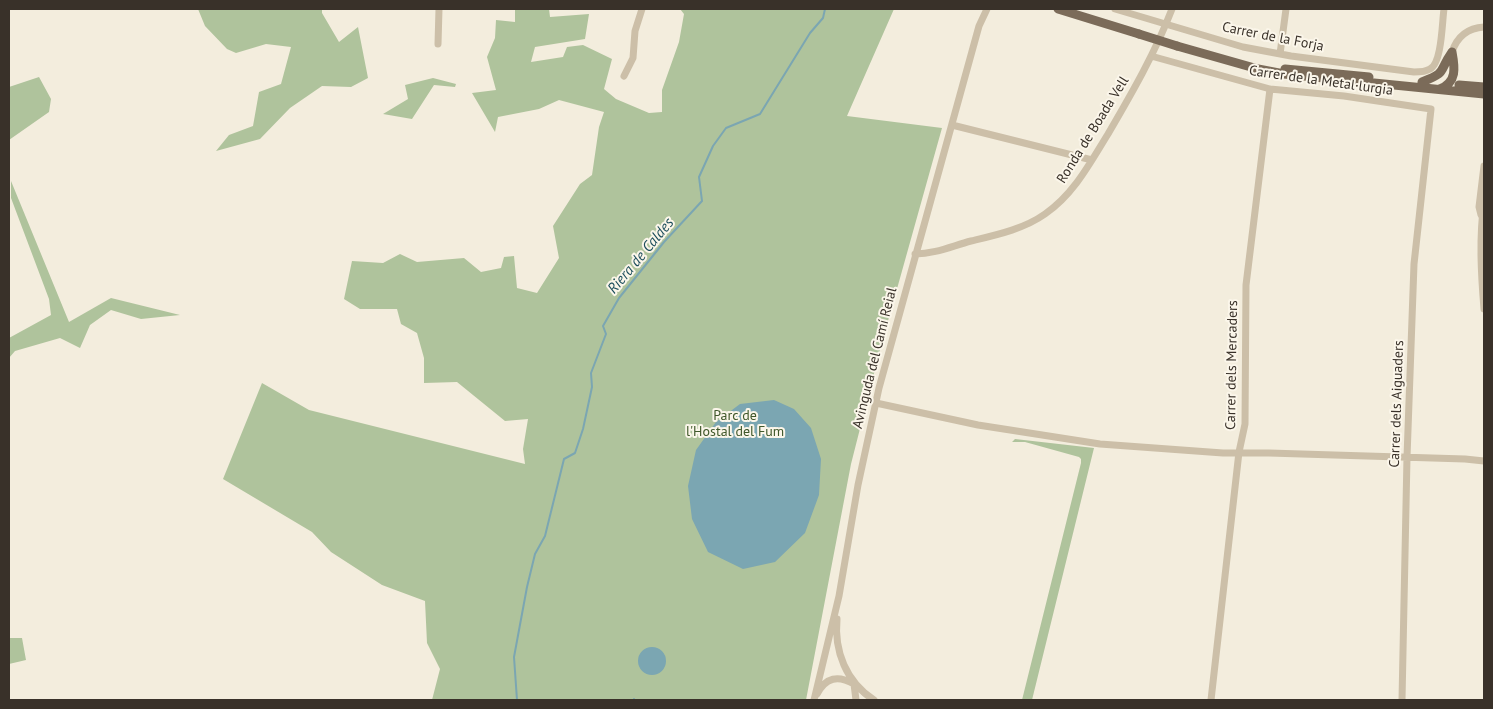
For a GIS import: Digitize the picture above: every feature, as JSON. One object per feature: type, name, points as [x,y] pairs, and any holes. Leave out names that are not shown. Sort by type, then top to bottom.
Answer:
[{"type":"main road","points":[[1058,9],[1258,69],[1309,78],[1444,87],[1484,87]]},
{"type":"main road","points":[[1444,87],[1453,79],[1452,52]]},
{"type":"main road","points":[[1422,82],[1438,75],[1444,70],[1452,52]]},
{"type":"main road","points":[[1235,63],[1422,82],[1450,87],[1460,91],[1484,94]]},
{"type":"main road","points":[[1454,69],[1457,75],[1467,82],[1484,87]]},
{"type":"main road","points":[[1444,70],[1444,87]]},
{"type":"street","points":[[438,44],[439,9]]},
{"type":"street","points":[[624,76],[633,58],[639,9]]},
{"type":"street","name":"Avinguda del Camí Reial","points":[[979,26],[980,9]]},
{"type":"street","name":"Avinguda del Camí Reial","points":[[814,700],[840,596],[858,485],[876,403],[915,254],[979,26],[986,9]]},
{"type":"street","name":"Carrer de la Forja","points":[[1115,9],[1243,47],[1280,54],[1414,72],[1430,69],[1438,58],[1444,9]]},
{"type":"street","name":"Ronda de Boada Vell","points":[[915,254],[931,253],[1032,222],[1066,197],[1080,180],[1137,86],[1172,9]]},
{"type":"street","points":[[1280,54],[1286,9]]},
{"type":"street","points":[[1452,52],[1455,43],[1462,35],[1474,29],[1484,27]]},
{"type":"street","name":"Carrer de la Metal·lurgia","points":[[1151,56],[1270,89],[1344,96],[1431,109]]},
{"type":"street","name":"Carrer dels Mercaders","points":[[1210,700],[1239,452],[1245,424],[1246,285],[1270,89]]},
{"type":"street","name":"Carrer dels Aiguaders","points":[[1402,700],[1407,457],[1414,264],[1431,109]]},
{"type":"street","points":[[952,125],[1092,160]]},
{"type":"street","points":[[1482,220],[1479,207],[1484,166]]},
{"type":"street","points":[[1484,202],[1480,258],[1484,309]]},
{"type":"street","points":[[876,403],[988,426],[1100,444],[1223,453],[1407,457],[1484,461]]},
{"type":"street","points":[[1465,459],[1484,456]]},
{"type":"street","points":[[840,596],[836,628],[838,648],[846,672],[854,684],[856,700]]},
{"type":"street","points":[[814,700],[819,689],[832,679],[839,678],[854,684],[874,700]]},
{"type":"green space","points":[[198,9],[322,9],[322,13],[339,42],[358,27],[368,78],[351,87],[322,86],[290,108],[260,139],[216,151],[229,135],[253,126],[259,92],[281,84],[291,47],[266,44],[236,53],[227,49],[205,26]]},
{"type":"green space","name":"Parc de l'Hostal del Fum","points":[[515,9],[549,9],[550,17],[589,14],[585,39],[535,47],[531,62],[563,57],[567,47],[583,45],[612,59],[604,89],[616,99],[649,113],[662,112],[662,90],[679,42],[684,14],[680,9],[894,9],[847,116],[942,128],[881,346],[851,464],[806,700],[432,700],[440,669],[427,643],[425,601],[382,585],[331,552],[312,532],[223,479],[262,383],[309,410],[525,464],[523,449],[528,419],[505,421],[457,382],[424,383],[424,358],[417,333],[401,324],[397,309],[360,309],[344,299],[352,261],[383,263],[400,254],[417,262],[464,258],[481,272],[501,268],[504,257],[514,256],[517,288],[537,293],[559,258],[553,226],[580,184],[592,175],[599,127],[604,112],[559,100],[539,109],[498,117],[495,132],[472,93],[496,90],[487,57],[495,38],[496,20],[515,22]]},
{"type":"green space","points":[[39,77],[51,99],[49,112],[9,140],[9,87]]},
{"type":"green space","points":[[433,78],[456,84],[455,87],[434,85],[412,119],[383,114],[408,99],[405,85]]},
{"type":"green space","points":[[11,181],[69,322],[111,298],[180,315],[141,319],[111,310],[90,325],[80,348],[60,338],[15,351],[9,358],[9,338],[51,315],[49,299],[11,198]]},
{"type":"green space","points":[[1015,439],[1094,448],[1032,700],[1022,700],[1081,459],[1025,442],[1012,442]]},
{"type":"green space","points":[[9,638],[22,638],[26,660],[9,664]]},
{"type":"water","points":[[774,400],[794,409],[811,428],[821,459],[819,495],[805,533],[775,562],[743,569],[708,552],[692,519],[688,486],[696,450],[716,422],[740,404]]},
{"type":"water","points":[[652,647],[662,651],[666,661],[662,671],[652,675],[642,671],[638,661],[642,651]]},
{"type":"waterway","name":"Riera de Caldes","points":[[517,700],[514,657],[527,587],[535,554],[545,536],[564,459],[575,453],[583,429],[592,387],[591,373],[606,334],[603,326],[619,298],[664,242],[702,201],[699,177],[713,146],[726,128],[760,114],[810,33],[823,18],[825,9]]}]
